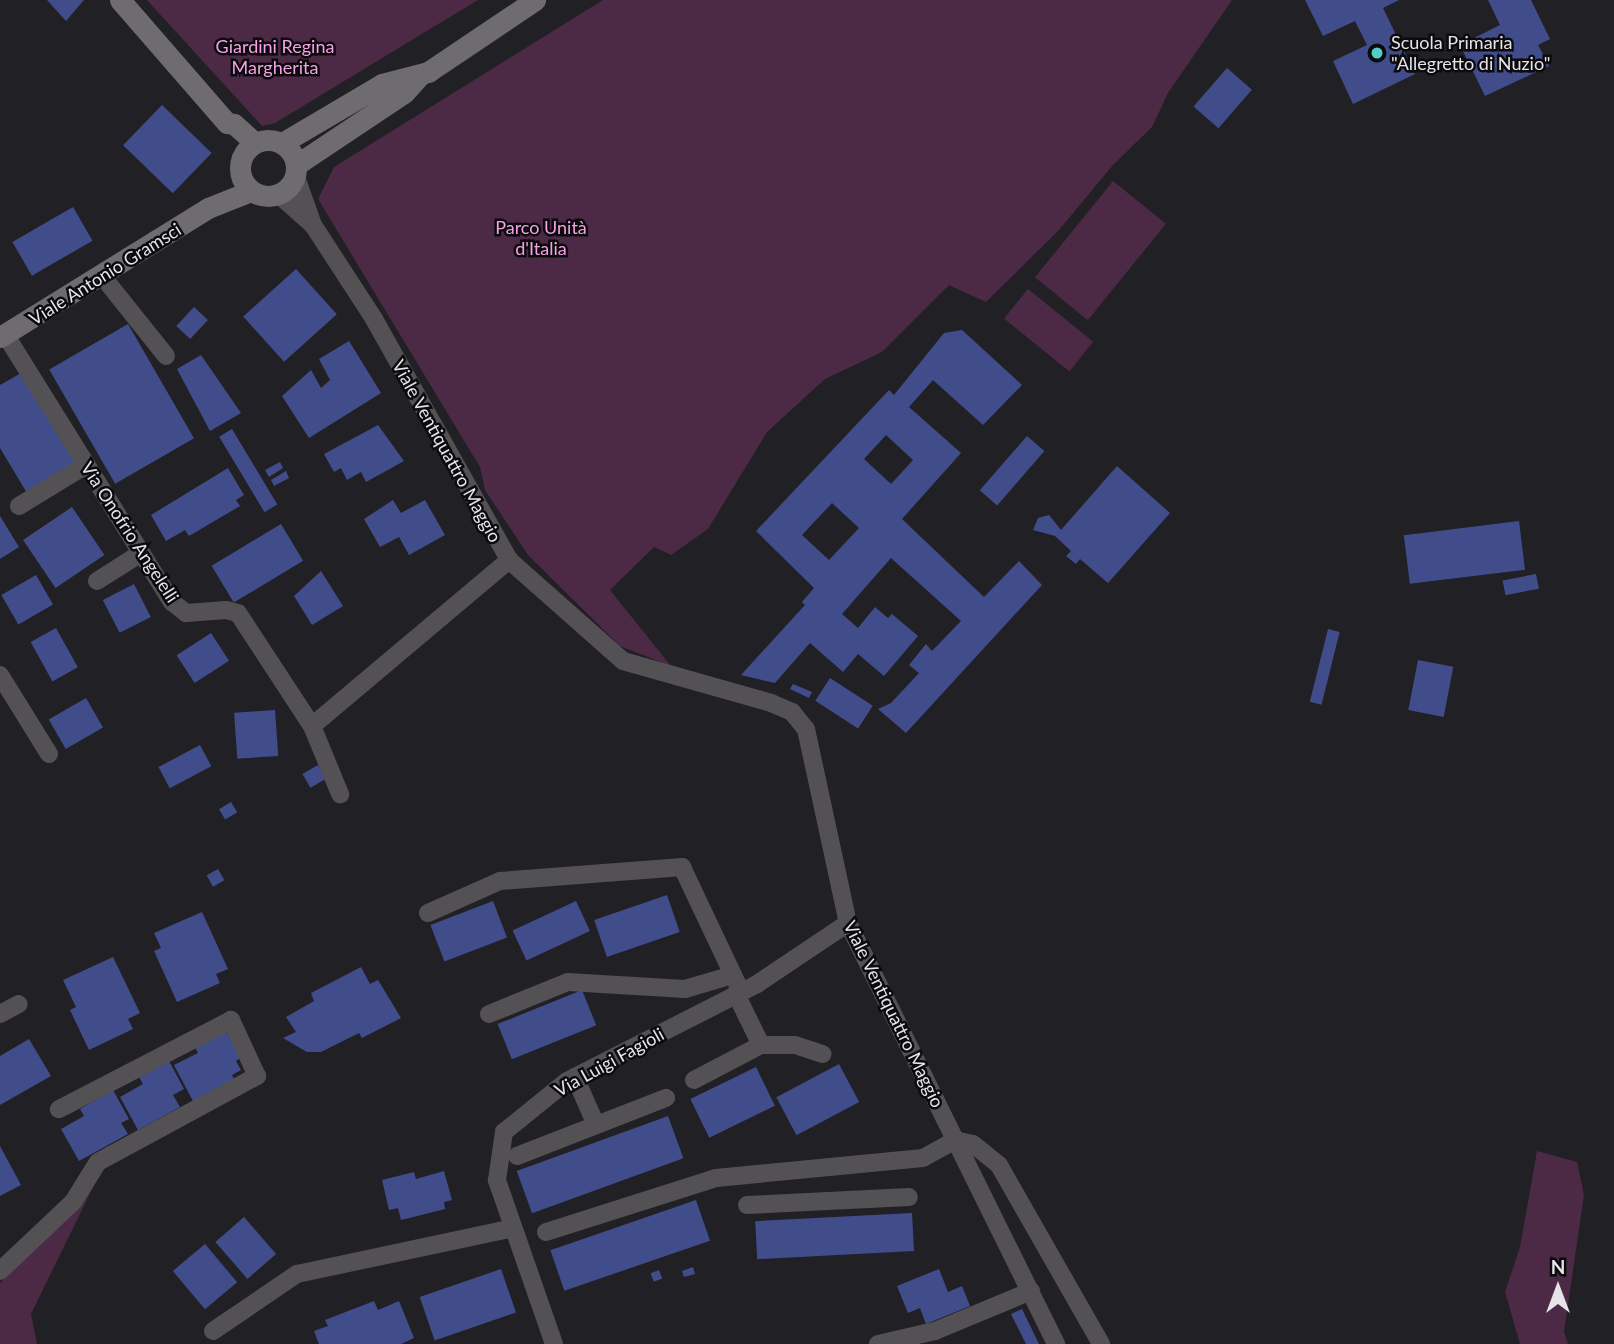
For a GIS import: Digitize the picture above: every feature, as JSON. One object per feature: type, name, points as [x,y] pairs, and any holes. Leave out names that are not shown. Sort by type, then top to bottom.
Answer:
[{"type":"main road","points":[[121,0],[227,123],[227,131],[249,147],[282,143],[383,84],[420,75]]},
{"type":"main road","points":[[249,147],[246,183],[278,194],[296,170],[404,93],[420,75],[535,0]]},
{"type":"main road","points":[[282,143],[296,170]]},
{"type":"main road","name":"Viale Antonio Gramsci","points":[[3,336],[103,277],[246,183]]},
{"type":"street","name":"Viale Ventiquattro Maggio","points":[[296,170],[313,225],[373,319],[509,560],[623,661],[792,712],[806,729],[848,923],[1056,1344]]},
{"type":"street","name":"Viale Ventiquattro Maggio","points":[[278,194],[313,225]]},
{"type":"street","points":[[103,277],[166,356]]},
{"type":"street","name":"Via Onofrio Angelelli","points":[[3,336],[172,602],[186,613],[238,613],[312,726],[340,794]]},
{"type":"street","points":[[19,506],[86,465]]},
{"type":"street","points":[[97,581],[141,553]]},
{"type":"street","points":[[312,726],[509,560]]},
{"type":"street","points":[[0,675],[48,754]]},
{"type":"street","points":[[428,913],[500,881],[682,867],[761,1045]]},
{"type":"street","name":"Via Luigi Fagioli","points":[[554,1344],[497,1180],[503,1132],[575,1077],[848,923]]},
{"type":"street","points":[[489,1014],[568,982],[685,989],[737,987]]},
{"type":"street","points":[[0,1014],[19,1004]]},
{"type":"street","points":[[0,1271],[73,1202],[97,1162],[257,1076],[231,1020],[59,1109]]},
{"type":"street","points":[[694,1080],[761,1045],[795,1045],[823,1054]]},
{"type":"street","points":[[575,1077],[596,1125]]},
{"type":"street","points":[[517,1156],[666,1098]]},
{"type":"street","points":[[546,1232],[716,1178],[923,1158],[955,1140],[973,1144],[999,1165],[1101,1344]]},
{"type":"street","points":[[792,1171],[794,1203]]},
{"type":"street","points":[[747,1205],[909,1197]]},
{"type":"street","points":[[214,1331],[297,1274],[513,1228]]},
{"type":"street","points":[[878,1344],[935,1331],[1031,1291]]},
{"type":"green space","name":"Giardini Regina Margherita","points":[[147,0],[478,0],[275,123],[262,126]]},
{"type":"green space","name":"Parco Unità d'Italia","points":[[603,0],[1232,0],[1168,93],[1152,127],[1113,165],[1059,230],[986,302],[949,285],[882,352],[825,379],[767,432],[708,529],[671,555],[654,547],[610,590],[671,666],[620,646],[528,555],[485,490],[480,467],[318,199],[334,167]]},
{"type":"green space","points":[[1113,181],[1166,224],[1088,320],[1035,277]]},
{"type":"green space","points":[[1028,289],[1093,342],[1069,371],[1004,319]]},
{"type":"green space","points":[[1537,1151],[1577,1162],[1584,1195],[1564,1332],[1568,1344],[1520,1344],[1505,1292],[1520,1247]]},
{"type":"green space","points":[[97,1179],[31,1314],[37,1344],[0,1344],[0,1283]]},
{"type":"building","points":[[47,0],[84,0],[66,21]]},
{"type":"building","name":"Scuola Primaria \"Allegretto di Nuzio\"","points":[[1305,0],[1399,0],[1383,8],[1415,74],[1353,104],[1333,61],[1367,45],[1355,21],[1323,36]]},
{"type":"building","name":"Scuola Primaria \"Allegretto di Nuzio\"","points":[[1488,0],[1531,0],[1550,39],[1538,45],[1549,66],[1485,96],[1460,45],[1500,25]]},
{"type":"building","points":[[1227,68],[1252,90],[1218,128],[1194,106]]},
{"type":"building","points":[[162,105],[212,153],[173,193],[123,145]]},
{"type":"building","points":[[73,207],[93,241],[32,276],[12,242]]},
{"type":"building","points":[[296,269],[337,314],[284,362],[243,317]]},
{"type":"building","points":[[194,307],[208,320],[190,339],[176,326]]},
{"type":"building","points":[[128,324],[194,438],[115,484],[49,370]]},
{"type":"building","points":[[962,330],[1022,385],[983,425],[933,380],[909,407],[961,453],[902,519],[984,597],[1019,561],[1042,585],[906,733],[878,709],[891,703],[919,673],[909,665],[926,644],[932,651],[961,621],[891,558],[842,614],[858,628],[875,607],[888,618],[892,614],[918,636],[884,676],[858,654],[843,672],[810,643],[775,683],[741,675],[805,605],[802,602],[814,588],[756,531],[889,390],[894,395],[944,333]],"holes":[[[886,435],[913,460],[891,484],[864,459]],[[832,503],[859,528],[829,560],[802,535]]]},
{"type":"building","points":[[349,341],[381,393],[309,438],[282,396],[311,370],[321,388],[330,380],[319,359]]},
{"type":"building","points":[[201,355],[241,413],[210,431],[177,369]]},
{"type":"building","points":[[23,372],[78,463],[27,493],[0,448],[0,385]]},
{"type":"building","points":[[378,425],[404,461],[366,482],[361,472],[347,480],[341,468],[334,472],[324,454]]},
{"type":"building","points":[[232,429],[277,504],[264,512],[219,437]]},
{"type":"building","points":[[1027,436],[1044,451],[997,505],[980,490]]},
{"type":"building","points":[[280,462],[283,468],[269,477],[265,470]]},
{"type":"building","points":[[1117,466],[1170,513],[1108,583],[1080,559],[1076,564],[1066,556],[1071,551],[1055,536],[1033,530],[1038,518],[1049,515],[1061,530]]},
{"type":"building","points":[[228,468],[244,495],[236,500],[240,506],[189,536],[185,530],[166,541],[151,515]]},
{"type":"building","points":[[286,471],[289,478],[274,486],[271,480]]},
{"type":"building","points":[[393,500],[401,513],[425,500],[445,535],[409,555],[399,537],[380,547],[364,519]]},
{"type":"building","points":[[72,507],[104,555],[56,588],[23,540]]},
{"type":"building","points":[[0,516],[19,547],[0,559]]},
{"type":"building","points":[[1519,521],[1525,570],[1410,584],[1404,535]]},
{"type":"building","points":[[281,524],[303,561],[234,603],[212,566]]},
{"type":"building","points":[[321,571],[343,606],[312,625],[294,596]]},
{"type":"building","points":[[1536,574],[1539,589],[1505,595],[1503,580]]},
{"type":"building","points":[[36,575],[53,604],[18,624],[1,595]]},
{"type":"building","points":[[134,584],[151,617],[120,633],[103,600]]},
{"type":"building","points":[[56,628],[78,667],[52,681],[31,642]]},
{"type":"building","points":[[1328,629],[1340,632],[1321,705],[1310,702]]},
{"type":"building","points":[[211,633],[229,661],[195,683],[177,655]]},
{"type":"building","points":[[1418,660],[1453,667],[1444,717],[1408,710]]},
{"type":"building","points":[[830,678],[873,706],[858,728],[815,701]]},
{"type":"building","points":[[793,684],[812,692],[809,698],[790,689]]},
{"type":"building","points":[[86,698],[103,727],[66,749],[49,720]]},
{"type":"building","points":[[275,710],[278,756],[237,759],[234,713]]},
{"type":"building","points":[[200,745],[211,766],[170,788],[159,767]]},
{"type":"building","points":[[318,765],[326,779],[310,788],[302,774]]},
{"type":"building","points":[[231,802],[237,812],[225,819],[219,809]]},
{"type":"building","points":[[218,869],[224,880],[213,887],[207,875]]},
{"type":"building","points":[[667,895],[680,932],[607,957],[594,920]]},
{"type":"building","points":[[493,901],[507,937],[444,961],[430,925]]},
{"type":"building","points":[[576,901],[590,931],[527,960],[513,931]]},
{"type":"building","points":[[202,912],[228,969],[216,974],[220,983],[177,1002],[154,951],[161,948],[154,933]]},
{"type":"building","points":[[113,957],[140,1013],[128,1019],[133,1029],[89,1050],[70,1010],[76,1007],[63,980]]},
{"type":"building","points":[[361,967],[370,984],[378,980],[401,1018],[362,1038],[359,1033],[321,1052],[307,1052],[283,1038],[296,1032],[286,1017],[314,1001],[311,993]]},
{"type":"building","points":[[582,990],[596,1025],[512,1059],[498,1024]]},
{"type":"building","points":[[225,1029],[240,1058],[236,1061],[241,1070],[232,1075],[235,1081],[194,1103],[174,1065],[198,1053],[194,1045]]},
{"type":"building","points":[[29,1039],[51,1076],[0,1105],[0,1056]]},
{"type":"building","points":[[169,1061],[184,1089],[173,1095],[180,1107],[138,1130],[120,1097],[143,1084],[139,1077]]},
{"type":"building","points":[[839,1064],[859,1102],[796,1135],[776,1097]]},
{"type":"building","points":[[756,1067],[775,1106],[709,1138],[690,1099]]},
{"type":"building","points":[[113,1090],[129,1119],[121,1123],[128,1134],[79,1161],[61,1129],[84,1116],[80,1109]]},
{"type":"building","points":[[668,1116],[683,1158],[532,1213],[517,1171]]},
{"type":"building","points":[[0,1146],[21,1185],[0,1196]]},
{"type":"building","points":[[444,1171],[452,1200],[444,1202],[445,1209],[401,1220],[398,1208],[389,1210],[382,1180],[414,1172],[416,1179]]},
{"type":"building","points":[[696,1200],[710,1241],[564,1291],[550,1250]]},
{"type":"building","points":[[912,1213],[914,1251],[757,1259],[755,1221]]},
{"type":"building","points":[[244,1217],[276,1254],[247,1279],[215,1242]]},
{"type":"building","points":[[205,1244],[237,1282],[205,1309],[173,1271]]},
{"type":"building","points":[[693,1267],[695,1274],[684,1277],[682,1271]]},
{"type":"building","points":[[501,1269],[516,1312],[435,1340],[420,1297]]},
{"type":"building","points":[[939,1269],[948,1292],[962,1286],[970,1306],[926,1324],[920,1308],[908,1313],[897,1286]]},
{"type":"building","points":[[659,1270],[662,1278],[654,1282],[651,1273]]},
{"type":"building","points":[[374,1301],[378,1310],[399,1301],[414,1338],[401,1344],[319,1344],[314,1331],[328,1326],[325,1320]]},
{"type":"building","points":[[1022,1309],[1039,1344],[1026,1344],[1011,1314]]},
{"type":"place","name":"Scuola Primaria \"Allegretto di Nuzio\"","points":[[1377,53]]}]
